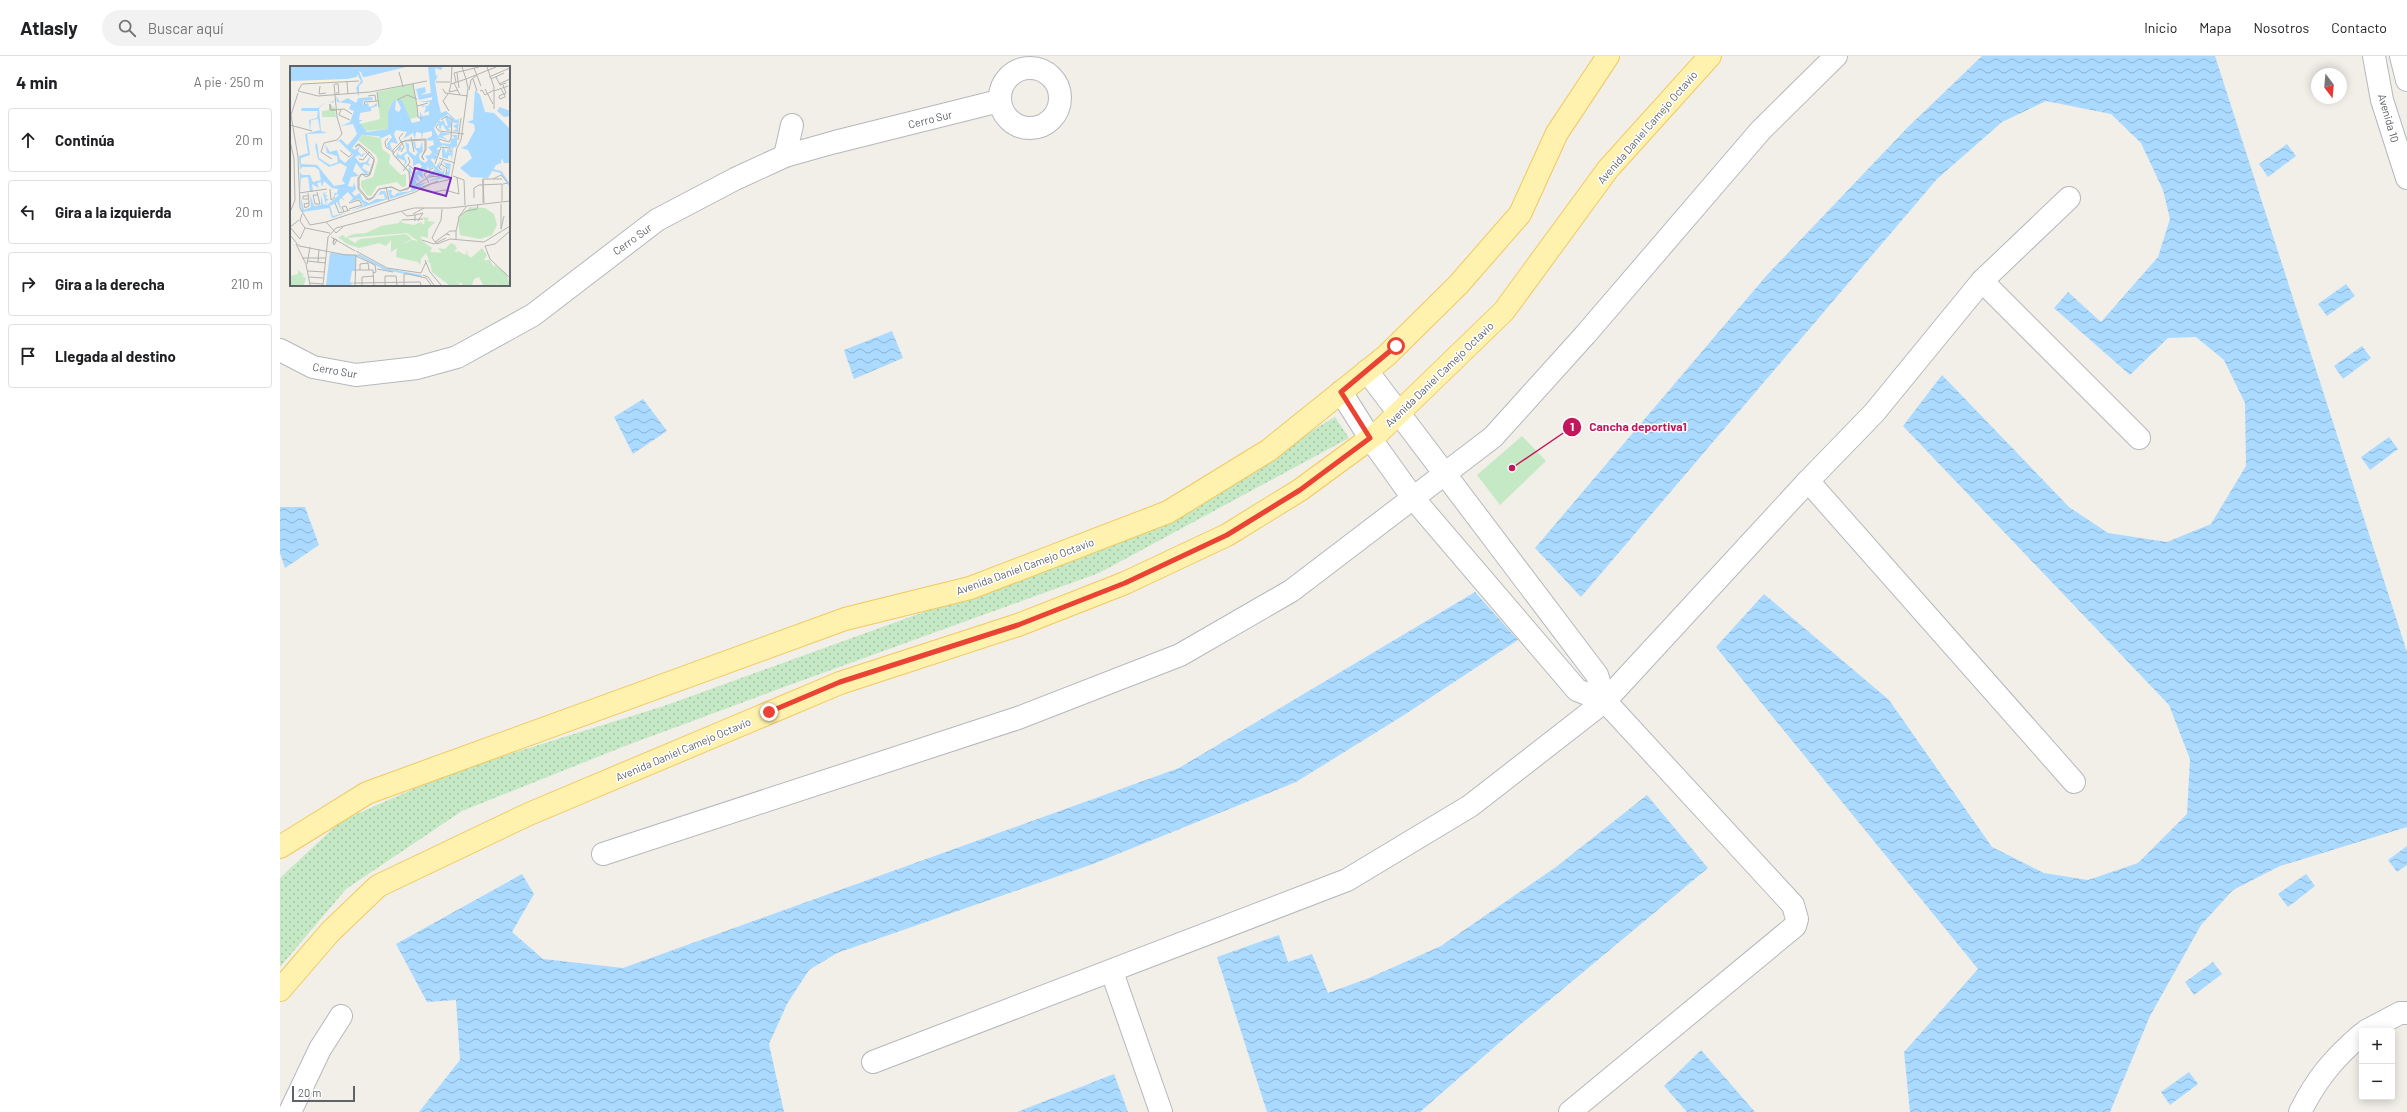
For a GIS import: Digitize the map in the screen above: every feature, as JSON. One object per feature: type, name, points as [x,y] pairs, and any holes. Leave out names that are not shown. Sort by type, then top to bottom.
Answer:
[{"type":"main road","name":"Avenida Daniel Camejo Octavio","points":[[280,847],[367,793],[845,619],[970,588],[1168,512],[1269,450],[1386,356],[1458,285],[1520,214],[1557,133],[1608,56]]},
{"type":"main road","name":"Avenida Daniel Camejo Octavio","points":[[280,990],[330,932],[378,886],[529,814],[840,682],[1018,625],[1125,583],[1227,535],[1300,490],[1370,438],[1399,413],[1504,310],[1608,170],[1710,56]]},
{"type":"street","points":[[603,854],[1018,718],[1180,655],[1291,592],[1493,436],[1585,335],[1761,130],[1836,56]]},
{"type":"street","name":"Avenida 10","points":[[2374,56],[2382,100],[2405,168]]},
{"type":"street","points":[[2401,56],[2407,80]]},
{"type":"street","name":"Cerro Sur","points":[[280,350],[313,367],[356,376],[417,368],[462,355],[533,315],[657,220],[735,179],[785,156],[999,101]]},
{"type":"street","points":[[785,156],[792,125]]},
{"type":"street","points":[[873,1062],[1112,972],[1347,880],[1470,806],[1605,701],[1808,481],[1874,413],[1982,281],[2069,198]]},
{"type":"street","points":[[1982,281],[2139,438]]},
{"type":"street","points":[[1367,371],[1597,675],[1605,701],[1793,905],[1797,919],[1795,926],[1570,1112]]},
{"type":"street","points":[[1341,392],[1370,438],[1413,498],[1577,690],[1605,701]]},
{"type":"street","points":[[1808,481],[2074,782]]},
{"type":"street","points":[[1112,972],[1161,1112]]},
{"type":"street","points":[[2372,1028],[2400,1013],[2407,1013]]},
{"type":"street","points":[[290,1112],[320,1049],[341,1016]]},
{"type":"street","points":[[2300,1112],[2313,1085],[2335,1057],[2359,1037]]},
{"type":"green space","points":[[1335,417],[1349,438],[1099,573],[625,746],[462,811],[346,889],[280,967],[280,878],[341,821],[452,772],[664,706],[1137,535]]},
{"type":"green space","points":[[1522,436],[1546,461],[1500,505],[1477,475]]},
{"type":"water","points":[[1982,56],[2215,56],[2407,652],[2407,827],[2280,866],[2233,890],[2201,925],[2150,1016],[2110,1112],[1910,1112],[1904,1052],[1978,969],[1716,647],[1764,594],[1889,700],[1992,847],[2044,873],[2088,880],[2138,863],[2187,814],[2190,759],[2169,705],[1903,426],[1942,375],[2069,507],[2108,533],[2167,542],[2211,524],[2246,466],[2245,403],[2224,360],[2196,337],[2168,338],[2130,375],[2054,308],[2068,292],[2101,322],[2158,257],[2170,219],[2163,190],[2141,143],[2111,114],[2046,101],[2002,122],[1937,179],[1581,597],[1535,548],[1767,275],[1908,127]]},
{"type":"water","points":[[2287,144],[2296,156],[2268,177],[2259,164]]},
{"type":"water","points":[[2346,284],[2355,296],[2327,316],[2318,304]]},
{"type":"water","points":[[892,331],[903,358],[854,379],[844,350]]},
{"type":"water","points":[[2362,346],[2371,358],[2343,379],[2334,366]]},
{"type":"water","points":[[643,399],[667,431],[633,454],[614,417]]},
{"type":"water","points":[[2389,437],[2398,449],[2370,470],[2361,457]]},
{"type":"water","points":[[280,507],[305,507],[319,545],[285,568],[280,553]]},
{"type":"water","points":[[1475,592],[1518,640],[1404,715],[1296,782],[1093,864],[837,953],[809,970],[787,1004],[769,1044],[784,1112],[419,1112],[460,1060],[456,1000],[427,1002],[396,944],[522,874],[534,894],[512,932],[543,959],[623,968],[1179,768]]},
{"type":"water","points":[[1647,795],[1708,868],[1515,1029],[1420,1112],[1267,1112],[1217,957],[1279,935],[1288,962],[1312,954],[1328,993],[1369,978],[1441,946],[1556,867]]},
{"type":"water","points":[[2407,846],[2407,865],[2397,872],[2388,860]]},
{"type":"water","points":[[2306,874],[2315,886],[2288,907],[2278,894]]},
{"type":"water","points":[[2213,962],[2222,974],[2194,995],[2185,982]]},
{"type":"water","points":[[1701,1050],[1755,1112],[1687,1112],[1664,1086]]},
{"type":"water","points":[[2189,1072],[2198,1084],[2170,1105],[2161,1092]]},
{"type":"water","points":[[1114,1074],[1128,1112],[1017,1112]]},
{"type":"place","name":"Cancha deportiva1","points":[[1512,468]]},
{"type":"route","points":[[769,712],[840,682],[1018,625],[1125,583],[1227,535],[1300,490],[1370,438],[1341,392],[1386,356],[1396,346]]}]
